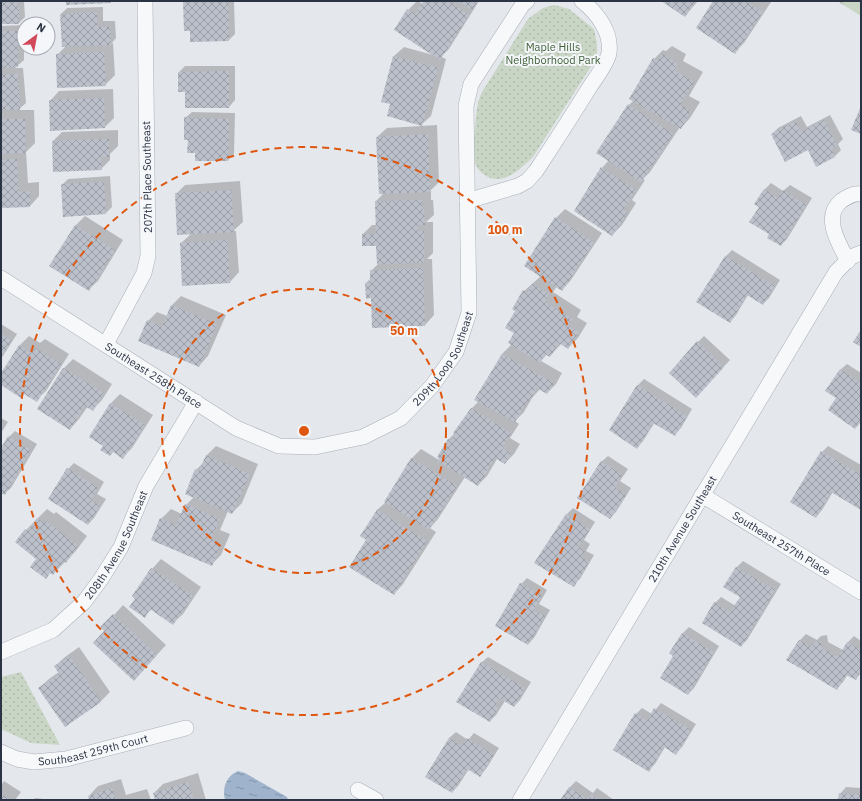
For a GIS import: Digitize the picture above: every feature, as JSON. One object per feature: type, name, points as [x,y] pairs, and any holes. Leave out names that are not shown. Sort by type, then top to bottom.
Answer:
[{"type":"street","name":"207th Place Southeast","points":[[106,344],[144,273],[148,256],[145,1]]},
{"type":"street","name":"209th Loop Southeast","points":[[315,447],[363,437],[401,418],[432,386],[456,352],[469,313],[466,106],[468,96],[471,84],[523,4],[527,1]]},
{"type":"street","points":[[468,201],[518,186],[527,181],[536,171],[609,54],[608,41],[604,26],[593,10],[582,1]]},
{"type":"street","points":[[848,261],[835,234],[832,224],[833,213],[839,203],[854,195]]},
{"type":"street","name":"210th Avenue Southeast","points":[[520,800],[836,272],[851,257],[861,253]]},
{"type":"street","name":"Southeast 258th Place","points":[[1,278],[236,428],[279,446],[315,447]]},
{"type":"street","name":"208th Avenue Southeast","points":[[1,652],[53,630],[84,602],[101,579],[121,547],[146,486],[196,402]]},
{"type":"street","name":"Southeast 257th Place","points":[[702,495],[861,592]]},
{"type":"street","name":"Southeast 259th Court","points":[[1,752],[17,759],[34,762],[66,759],[186,728]]},
{"type":"street","points":[[358,790],[376,800]]},
{"type":"green space","points":[[837,1],[861,1],[861,16]]},
{"type":"green space","name":"Maple Hills Neighborhood Park","points":[[554,5],[569,9],[594,29],[597,44],[597,57],[533,157],[510,176],[497,179],[490,178],[478,169],[473,156],[477,106],[480,97],[528,19],[543,8]]},
{"type":"green space","points":[[21,672],[60,745],[31,743],[1,729],[1,677]]},
{"type":"water","points":[[238,771],[245,773],[287,797],[288,800],[225,800],[224,791],[226,783],[230,776]]},
{"type":"building","points":[[1,1],[17,1],[17,6],[19,6],[19,16],[16,16],[16,24],[1,24]]},
{"type":"building","points":[[66,1],[111,1],[111,3],[66,5]]},
{"type":"building","points":[[183,1],[228,1],[229,41],[190,42],[190,31],[184,31]]},
{"type":"building","points":[[424,1],[449,1],[469,15],[440,60],[394,30],[407,9],[415,14]]},
{"type":"building","points":[[458,1],[478,1],[472,10]]},
{"type":"building","points":[[661,1],[696,1],[685,17]]},
{"type":"building","points":[[713,1],[746,1],[763,12],[735,54],[696,28]]},
{"type":"building","points":[[97,12],[97,27],[110,27],[111,45],[62,47],[60,14]]},
{"type":"building","points":[[1,31],[16,31],[16,56],[18,56],[18,67],[1,68]]},
{"type":"building","points":[[104,52],[106,86],[57,88],[56,54]]},
{"type":"building","points":[[662,54],[678,64],[674,70],[694,82],[680,105],[691,111],[681,129],[629,99],[653,58],[658,61]]},
{"type":"building","points":[[393,56],[438,68],[422,126],[387,116],[390,104],[381,102]]},
{"type":"building","points":[[229,71],[229,108],[185,108],[185,92],[178,92],[178,72]]},
{"type":"building","points":[[1,74],[18,74],[20,110],[1,110]]},
{"type":"building","points":[[104,98],[105,128],[50,131],[49,100]]},
{"type":"building","points":[[628,104],[673,134],[641,182],[596,153]]},
{"type":"building","points":[[861,106],[861,134],[851,130]]},
{"type":"building","points":[[184,117],[229,119],[228,161],[195,161],[195,153],[187,153],[188,140],[184,140]]},
{"type":"building","points":[[1,119],[25,119],[26,153],[1,154]]},
{"type":"building","points":[[824,120],[837,146],[831,149],[835,157],[816,167],[808,150],[785,162],[771,134],[795,121],[801,132]]},
{"type":"building","points":[[428,134],[430,192],[379,194],[376,137]]},
{"type":"building","points":[[109,139],[109,157],[101,157],[102,170],[53,172],[52,141]]},
{"type":"building","points":[[17,159],[19,192],[30,191],[30,207],[1,208],[1,160]]},
{"type":"building","points":[[601,167],[636,190],[623,210],[628,213],[612,236],[574,211]]},
{"type":"building","points":[[104,182],[106,214],[63,217],[61,184]]},
{"type":"building","points":[[764,189],[778,198],[783,190],[806,205],[781,246],[767,238],[769,234],[749,222],[759,207],[754,204]]},
{"type":"building","points":[[231,190],[234,232],[177,235],[175,193]]},
{"type":"building","points":[[422,200],[425,225],[418,225],[418,231],[424,231],[424,263],[377,264],[376,246],[362,246],[362,234],[376,234],[375,201]]},
{"type":"building","points":[[555,217],[594,242],[562,291],[524,266]]},
{"type":"building","points":[[75,225],[115,250],[89,291],[49,266]]},
{"type":"building","points":[[227,240],[230,283],[182,286],[180,243]]},
{"type":"building","points":[[725,256],[775,286],[763,305],[747,295],[730,323],[696,302]]},
{"type":"building","points":[[423,268],[425,326],[372,328],[371,298],[366,299],[365,283],[370,283],[370,270]]},
{"type":"building","points":[[532,284],[549,294],[545,302],[573,319],[568,326],[579,332],[568,349],[559,343],[550,357],[545,354],[540,363],[508,343],[514,333],[505,328],[515,311],[512,309],[523,290],[527,293]]},
{"type":"building","points":[[171,305],[217,324],[199,367],[138,341],[147,320],[162,327]]},
{"type":"building","points":[[861,330],[861,347],[853,342]]},
{"type":"building","points":[[1,334],[12,340],[1,357]]},
{"type":"building","points":[[697,341],[724,367],[696,398],[669,373]]},
{"type":"building","points":[[19,345],[31,353],[35,348],[61,364],[37,402],[24,394],[21,398],[1,385],[1,373]]},
{"type":"building","points":[[502,354],[554,383],[547,394],[537,388],[529,402],[527,401],[515,422],[474,400]]},
{"type":"building","points":[[63,368],[104,393],[93,411],[85,406],[70,430],[37,409]]},
{"type":"building","points":[[840,369],[861,383],[861,421],[855,429],[828,410],[836,398],[825,391]]},
{"type":"building","points":[[637,385],[687,416],[675,436],[653,423],[637,449],[609,430]]},
{"type":"building","points":[[110,403],[145,425],[123,459],[113,452],[110,456],[100,450],[103,446],[89,437]]},
{"type":"building","points":[[471,408],[511,433],[502,448],[511,454],[505,464],[495,458],[478,486],[438,461],[439,458],[437,457],[448,439],[451,441],[455,434],[453,433]]},
{"type":"building","points":[[8,436],[31,450],[5,495],[1,493],[1,448]]},
{"type":"building","points":[[821,451],[861,475],[861,510],[831,492],[816,518],[790,502]]},
{"type":"building","points":[[206,455],[250,474],[232,514],[185,494],[195,469],[199,471]]},
{"type":"building","points":[[411,458],[457,486],[429,530],[384,502]]},
{"type":"building","points":[[601,461],[622,475],[615,488],[626,495],[610,519],[577,498]]},
{"type":"building","points":[[67,468],[98,488],[91,500],[100,506],[88,525],[48,499]]},
{"type":"building","points":[[185,504],[220,519],[211,539],[221,544],[212,566],[151,540],[160,518],[176,525]]},
{"type":"building","points":[[377,510],[427,541],[394,595],[349,567],[366,540],[360,536]]},
{"type":"building","points":[[566,514],[590,529],[578,547],[585,551],[581,557],[589,562],[574,587],[534,563]]},
{"type":"building","points":[[37,518],[44,523],[46,521],[78,546],[66,563],[64,561],[53,575],[50,573],[46,579],[30,567],[36,559],[15,542],[25,529],[27,531]]},
{"type":"building","points":[[736,567],[775,590],[741,647],[702,623],[714,602],[730,612],[740,597],[723,587]]},
{"type":"building","points":[[151,568],[193,596],[173,625],[150,609],[145,618],[129,607],[135,599],[132,596]]},
{"type":"building","points":[[520,583],[542,596],[533,610],[545,616],[528,645],[495,626]]},
{"type":"building","points":[[113,614],[157,655],[134,681],[93,643],[104,631],[100,627]]},
{"type":"building","points":[[682,633],[714,652],[688,695],[660,678],[673,656],[669,653]]},
{"type":"building","points":[[799,640],[811,647],[814,642],[821,641],[822,648],[838,657],[847,642],[861,650],[861,671],[856,680],[846,675],[837,690],[786,660]]},
{"type":"building","points":[[70,656],[101,702],[65,727],[38,688],[59,674],[54,666]]},
{"type":"building","points":[[481,662],[525,688],[514,707],[499,698],[495,706],[498,708],[490,722],[456,702]]},
{"type":"building","points":[[654,708],[691,730],[676,755],[664,747],[649,772],[613,750],[635,713],[647,721]]},
{"type":"building","points":[[449,738],[462,746],[467,738],[494,755],[480,777],[467,769],[452,793],[425,777]]},
{"type":"building","points":[[188,782],[194,800],[155,800],[153,793]]},
{"type":"building","points":[[569,787],[587,799],[590,794],[599,800],[560,800]]},
{"type":"building","points":[[112,788],[116,800],[89,800],[88,796]]},
{"type":"building","points":[[839,793],[861,794],[861,800],[838,800]]},
{"type":"building","points":[[1,794],[10,800],[1,800]]}]
